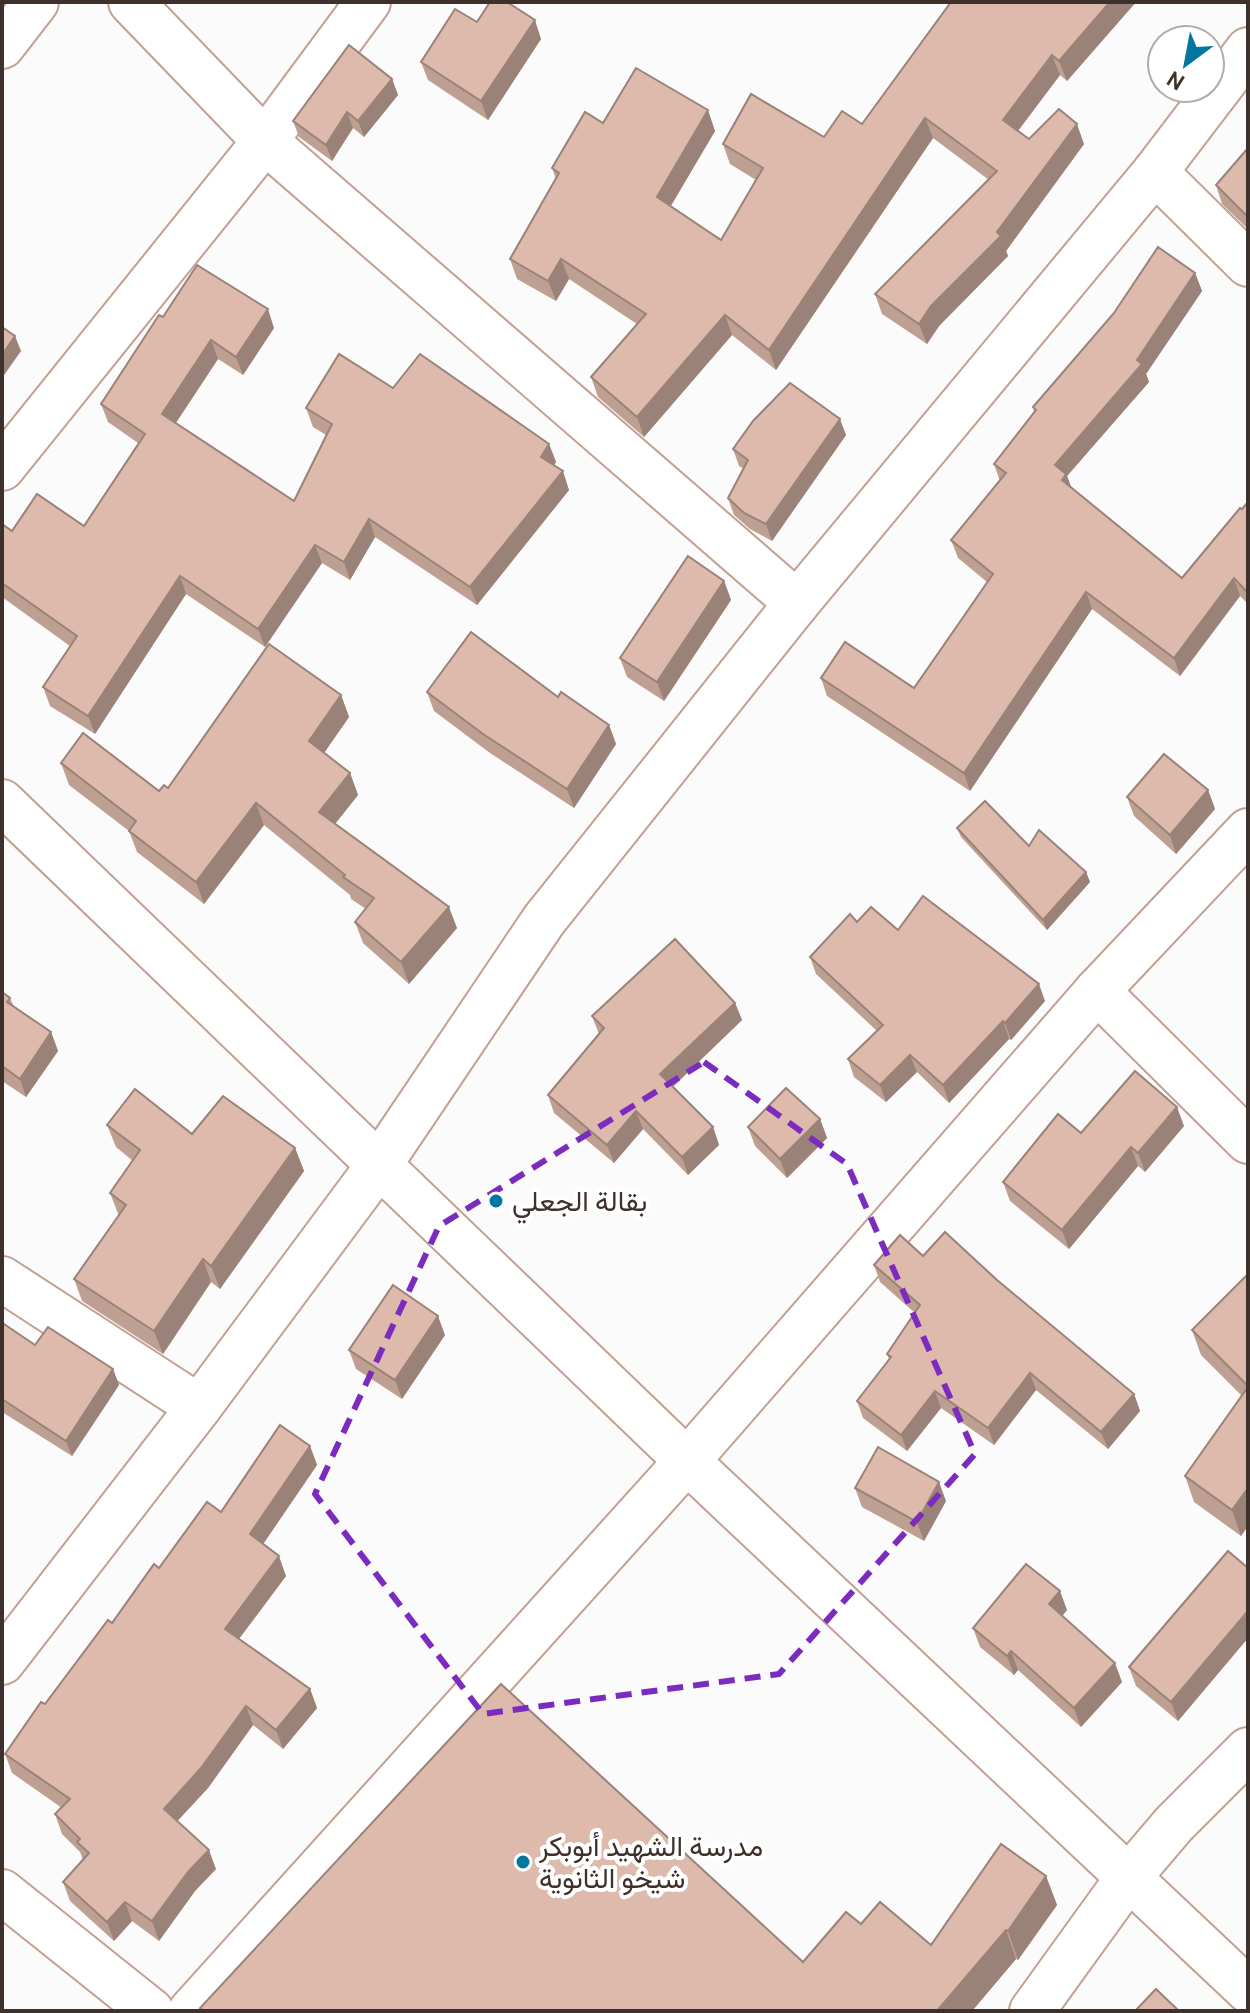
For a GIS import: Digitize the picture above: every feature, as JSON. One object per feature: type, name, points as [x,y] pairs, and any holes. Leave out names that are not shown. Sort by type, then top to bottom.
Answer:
[{"type":"street","points":[[2,46],[36,2]]},
{"type":"street","points":[[131,2],[265,141],[797,603]]},
{"type":"street","points":[[2,468],[265,141],[368,2]]},
{"type":"street","points":[[2,1662],[199,1407],[379,1165],[544,920],[797,603],[1155,172],[1248,50]]},
{"type":"street","points":[[1155,172],[1248,264]]},
{"type":"street","points":[[2,802],[687,1461],[1248,1990]]},
{"type":"street","points":[[191,2011],[687,1461],[1097,991],[1248,831]]},
{"type":"street","points":[[1097,991],[1248,1141]]},
{"type":"street","points":[[2,1279],[199,1407]]},
{"type":"street","points":[[1032,2011],[1128,1878],[1174,1824],[1248,1750]]},
{"type":"street","points":[[2,1892],[151,2011]]},
{"type":"highlighted area","points":[[704,1062],[847,1164],[975,1454],[779,1674],[483,1714],[315,1494],[439,1226]]},
{"type":"building","points":[[490,2],[507,2],[535,20],[481,101],[421,62],[455,9],[477,22]]},
{"type":"building","points":[[951,2],[1110,2],[1059,61],[1052,55],[1003,120],[1029,139],[1059,109],[1077,124],[997,232],[1001,236],[931,306],[919,324],[875,294],[997,171],[925,118],[769,350],[725,315],[637,417],[591,377],[646,314],[561,259],[548,281],[510,259],[559,173],[552,168],[585,112],[603,123],[636,68],[708,110],[657,197],[721,240],[763,168],[723,144],[751,94],[824,137],[842,111],[862,124]]},
{"type":"building","points":[[349,45],[392,79],[358,121],[347,112],[326,145],[293,121]]},
{"type":"building","points":[[1248,148],[1248,217],[1216,185]]},
{"type":"building","points":[[1158,247],[1195,273],[1137,360],[1142,364],[1055,465],[1066,474],[1062,480],[1182,578],[1248,502],[1248,593],[1234,578],[1174,658],[1086,592],[964,773],[821,678],[845,642],[914,688],[993,574],[951,540],[1006,473],[994,464],[1036,410],[1033,407],[1114,313]]},
{"type":"building","points":[[197,265],[268,309],[236,357],[211,340],[162,414],[294,501],[332,424],[306,408],[339,354],[393,388],[420,354],[549,444],[541,457],[563,471],[470,587],[369,519],[344,562],[315,545],[258,629],[180,576],[88,716],[43,687],[77,636],[2,583],[2,524],[12,531],[37,494],[84,526],[145,434],[101,404],[159,315],[163,317]]},
{"type":"building","points":[[2,327],[15,336],[2,355]]},
{"type":"building","points":[[790,383],[840,419],[766,524],[744,513],[728,498],[748,460],[733,449],[753,421]]},
{"type":"building","points":[[688,556],[724,581],[657,682],[620,658]]},
{"type":"building","points":[[471,632],[558,697],[561,692],[609,725],[567,789],[483,734],[427,692]]},
{"type":"building","points":[[269,644],[341,695],[309,741],[350,773],[319,812],[449,907],[401,962],[355,922],[374,898],[343,877],[345,875],[256,803],[196,882],[129,831],[136,821],[61,763],[83,733],[159,791],[164,785],[168,788]]},
{"type":"building","points":[[1164,754],[1208,790],[1170,835],[1127,797]]},
{"type":"building","points":[[985,801],[1029,846],[1039,830],[1086,872],[1043,920],[957,828]]},
{"type":"building","points":[[923,896],[1039,984],[943,1085],[910,1055],[880,1085],[848,1059],[883,1025],[810,957],[850,914],[857,922],[871,907],[898,930]]},
{"type":"building","points":[[675,939],[735,1003],[660,1074],[713,1127],[682,1157],[636,1111],[607,1145],[548,1095],[604,1028],[592,1016]]},
{"type":"building","points":[[2,992],[10,998],[7,1002],[51,1032],[20,1079],[2,1066]]},
{"type":"building","points":[[1135,1071],[1177,1107],[1138,1153],[1131,1147],[1062,1230],[1003,1182],[1058,1114],[1081,1133]]},
{"type":"building","points":[[786,1088],[820,1119],[780,1159],[748,1127]]},
{"type":"building","points":[[135,1089],[192,1134],[223,1096],[295,1148],[211,1266],[203,1259],[154,1331],[74,1279],[126,1205],[110,1193],[140,1150],[107,1125]]},
{"type":"building","points":[[945,1232],[997,1280],[1134,1394],[1101,1432],[1030,1373],[988,1428],[935,1391],[901,1435],[857,1401],[891,1357],[887,1354],[920,1305],[874,1265],[900,1235],[923,1256]]},
{"type":"building","points":[[1248,1274],[1248,1386],[1192,1330]]},
{"type":"building","points":[[393,1285],[438,1316],[395,1380],[349,1350]]},
{"type":"building","points":[[4,1324],[35,1345],[48,1327],[113,1369],[66,1441],[2,1399]]},
{"type":"building","points":[[1248,1387],[1248,1488],[1232,1510],[1185,1476]]},
{"type":"building","points":[[280,1425],[310,1446],[250,1534],[279,1556],[225,1629],[310,1689],[276,1730],[246,1706],[201,1768],[164,1809],[209,1850],[188,1872],[152,1921],[125,1902],[107,1922],[63,1882],[89,1853],[77,1842],[80,1839],[55,1814],[70,1799],[5,1754],[41,1702],[45,1704],[108,1620],[112,1623],[154,1564],[159,1568],[207,1502],[221,1512]]},
{"type":"building","points":[[878,1447],[939,1482],[917,1522],[855,1488]]},
{"type":"building","points":[[1228,1551],[1248,1568],[1248,1611],[1171,1702],[1129,1667]]},
{"type":"building","points":[[1026,1564],[1060,1591],[1049,1604],[1115,1663],[1074,1708],[1011,1651],[1007,1656],[973,1628]]},
{"type":"building","name":"مدرسة الشهيد أبوبكر شيخو الثانوية","points":[[501,1684],[803,1962],[846,1912],[861,1924],[880,1902],[931,1945],[1001,1844],[1046,1876],[1008,1931],[937,2011],[204,2011],[200,2008]]},
{"type":"building","points":[[1156,1989],[1179,2011],[1135,2011]]},
{"type":"place","name":"بقالة الجعلي","points":[[496,1201]]},
{"type":"place","name":"مدرسة الشهيد أبوبكر شيخو الثانوية","points":[[523,1862]]}]
